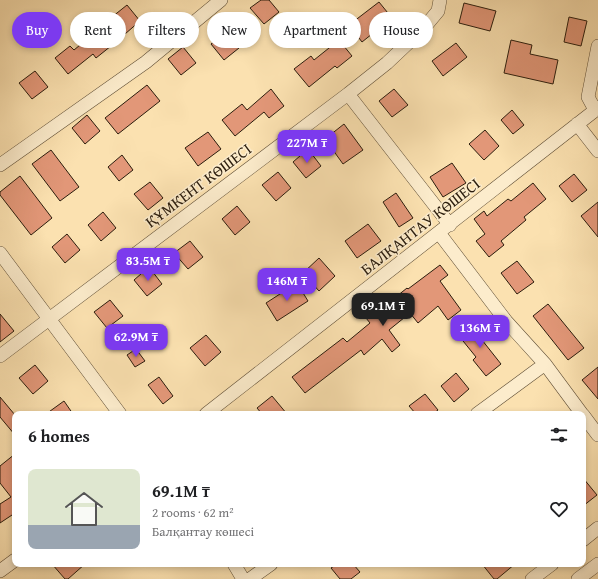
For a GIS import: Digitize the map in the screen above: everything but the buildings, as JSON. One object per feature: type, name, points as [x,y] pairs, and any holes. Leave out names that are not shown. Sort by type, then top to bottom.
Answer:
[{"type":"street","points":[[0,165],[146,62],[221,0]]},
{"type":"street","name":"ҚҰМКЕНТ КӨШЕСІ","points":[[0,356],[387,63],[438,11],[440,0]]},
{"type":"street","points":[[597,109],[588,98],[598,46]]},
{"type":"street","points":[[348,94],[450,225]]},
{"type":"street","name":"БАЛҚАНТАУ КӨШЕСІ","points":[[210,411],[597,109]]},
{"type":"street","points":[[577,124],[598,151]]},
{"type":"street","points":[[439,233],[506,320],[546,364],[580,411]]},
{"type":"street","points":[[0,254],[50,318],[118,411]]},
{"type":"street","points":[[481,411],[546,364]]},
{"type":"street","points":[[586,419],[598,435]]},
{"type":"street","points":[[586,538],[598,528]]},
{"type":"street","points":[[0,572],[12,562]]},
{"type":"street","points":[[578,579],[598,564]]},
{"type":"street","points":[[236,567],[243,579]]},
{"type":"street","points":[[250,579],[267,567]]},
{"type":"street","points":[[532,579],[548,567]]}]
